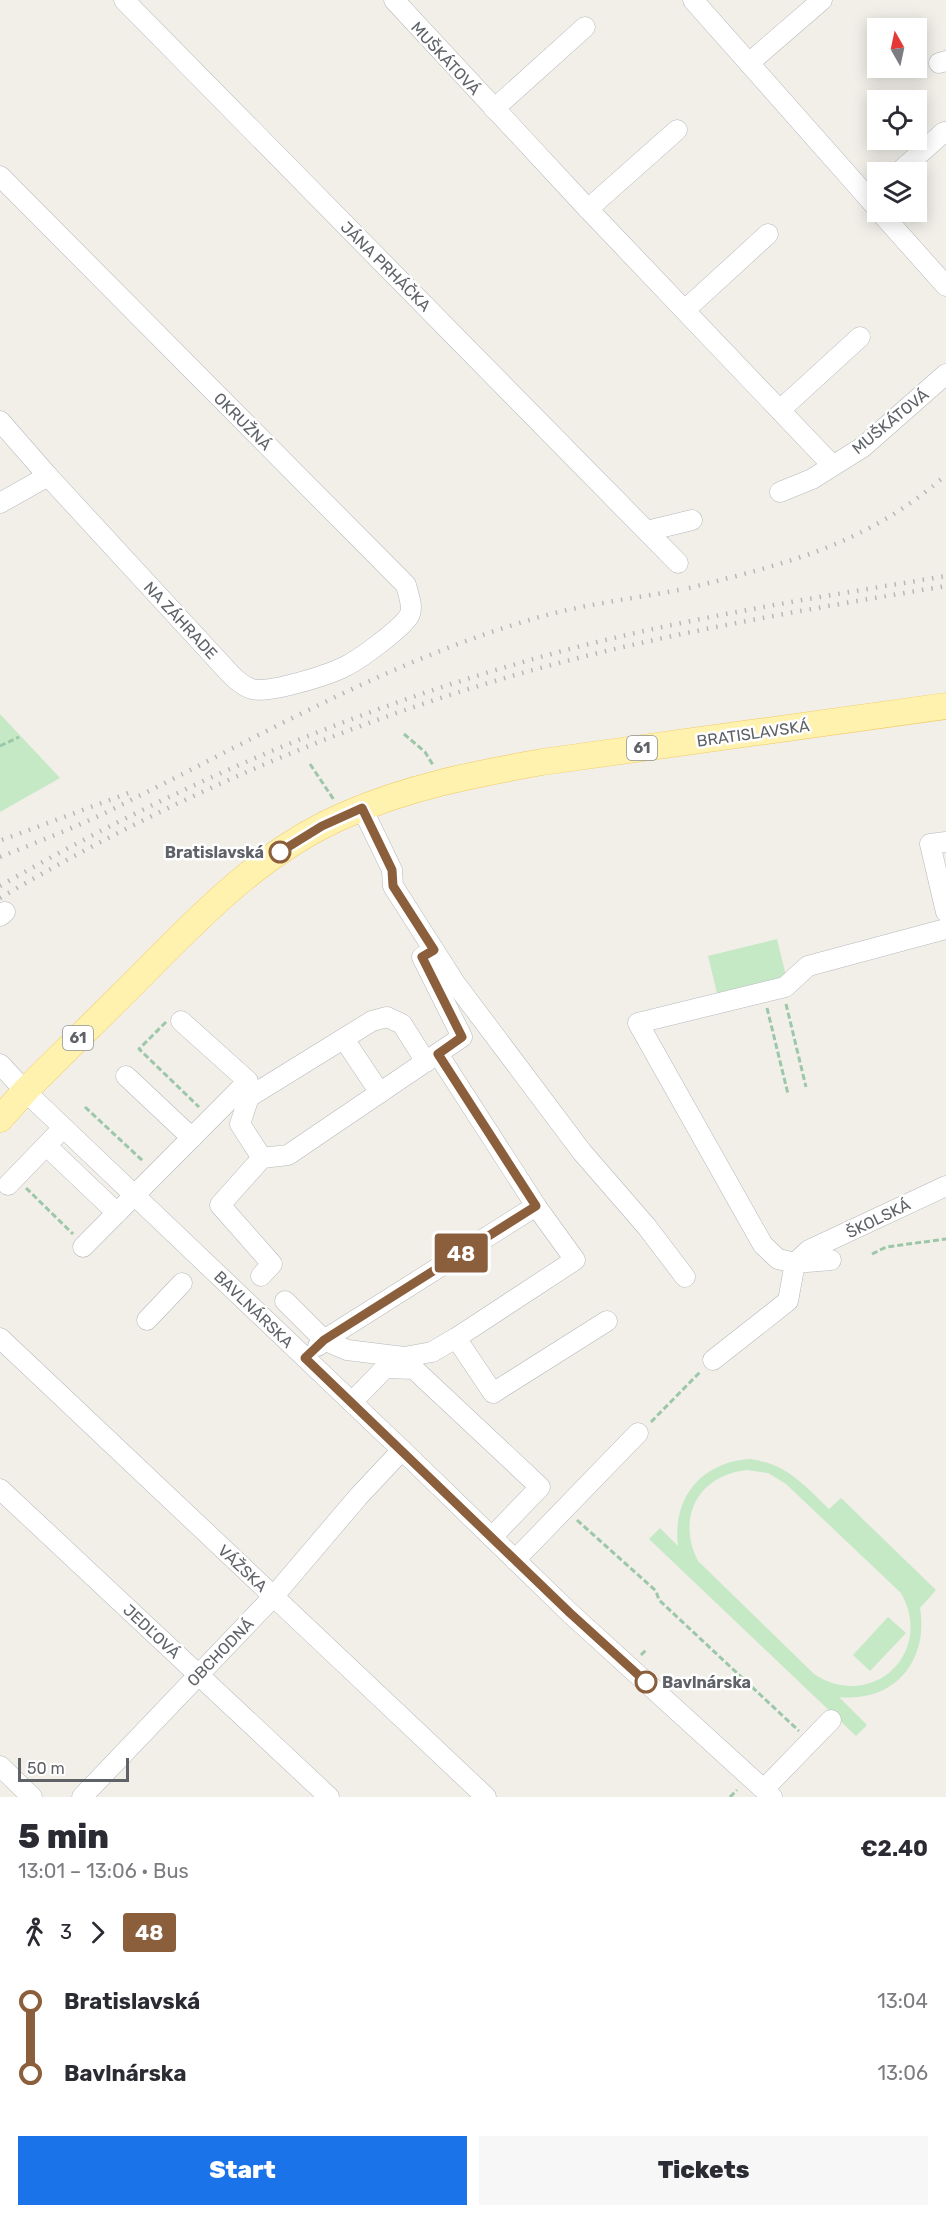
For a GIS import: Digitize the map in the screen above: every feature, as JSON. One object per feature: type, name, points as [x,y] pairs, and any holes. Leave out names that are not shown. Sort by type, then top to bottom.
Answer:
[{"type":"main road","name":"BRATISLAVSKÁ","points":[[25,1092],[188,928],[228,891],[293,843],[353,811],[436,784],[482,772],[946,706]]},
{"type":"main road","name":"61","points":[[0,1119],[25,1092]]},
{"type":"street","name":"JÁNA PRHÁČKA","points":[[124,0],[678,563]]},
{"type":"street","points":[[693,0],[867,193]]},
{"type":"street","points":[[749,63],[822,0]]},
{"type":"street","name":"MUŠKÁTOVÁ","points":[[400,2],[588,209],[832,465]]},
{"type":"street","name":"MUŠKÁTOVÁ","points":[[494,108],[585,27]]},
{"type":"street","points":[[588,209],[677,130]]},
{"type":"street","points":[[910,162],[944,132]]},
{"type":"street","name":"OKRUŽNÁ","points":[[0,176],[406,585],[410,600],[410,615],[396,631],[345,667]]},
{"type":"street","points":[[892,222],[946,286]]},
{"type":"street","points":[[685,310],[768,234]]},
{"type":"street","points":[[780,410],[860,337]]},
{"type":"street","name":"MUŠKÁTOVÁ","points":[[780,492],[812,479],[863,447],[946,374]]},
{"type":"street","name":"NA ZÁHRADE","points":[[0,421],[48,476],[240,682],[253,689],[268,690],[345,667]]},
{"type":"street","points":[[0,503],[48,476]]},
{"type":"street","points":[[647,531],[692,520]]},
{"type":"street","points":[[353,811],[392,870],[393,886],[455,983],[582,1152],[647,1227],[685,1277]]},
{"type":"street","points":[[946,842],[930,844],[946,912]]},
{"type":"street","points":[[831,1260],[802,1256],[778,1259],[764,1245],[638,1023],[773,990],[808,966],[946,929]]},
{"type":"street","points":[[261,1276],[272,1264],[220,1205],[262,1158],[288,1155],[462,1037],[422,957],[434,950]]},
{"type":"street","points":[[262,1158],[240,1124],[249,1097],[372,1021],[387,1017],[402,1024],[432,1058],[575,1260],[432,1352],[404,1357],[347,1350],[324,1340],[285,1301]]},
{"type":"street","points":[[84,1246],[248,1081],[177,1018]]},
{"type":"street","points":[[344,1039],[380,1093]]},
{"type":"street","name":"BAVLNÁRSKA","points":[[0,1064],[25,1092],[352,1402],[570,1613],[768,1793]]},
{"type":"street","points":[[126,1076],[192,1138]]},
{"type":"street","points":[[12,1181],[63,1128]]},
{"type":"street","points":[[54,1153],[117,1213]]},
{"type":"street","name":"ŠKOLSKÁ","points":[[802,1256],[946,1186]]},
{"type":"street","points":[[305,1358],[324,1340],[536,1206]]},
{"type":"street","points":[[711,1362],[788,1301],[802,1256]]},
{"type":"street","points":[[147,1320],[182,1283]]},
{"type":"street","points":[[456,1338],[493,1393],[607,1321]]},
{"type":"street","name":"VÁŽSKA","points":[[0,1338],[486,1797]]},
{"type":"street","points":[[352,1402],[385,1368],[414,1368],[540,1487],[492,1537]]},
{"type":"street","points":[[515,1560],[638,1433]]},
{"type":"street","name":"OBCHODNÁ","points":[[82,1797],[273,1597],[358,1497],[402,1450]]},
{"type":"street","name":"JEDĽOVÁ","points":[[0,1489],[329,1797]]},
{"type":"street","points":[[768,1793],[810,1741],[831,1720]]},
{"type":"street","points":[[0,1766],[32,1797]]},
{"type":"path","points":[[404,734],[424,752],[433,765]]},
{"type":"path","points":[[0,746],[19,737]]},
{"type":"path","points":[[310,764],[353,811]]},
{"type":"path","points":[[773,990],[806,1087]]},
{"type":"path","points":[[773,990],[788,1094]]},
{"type":"path","points":[[177,1018],[139,1048],[210,1119]]},
{"type":"path","points":[[85,1107],[156,1174]]},
{"type":"path","points":[[12,1181],[84,1246]]},
{"type":"path","points":[[872,1254],[886,1247],[946,1239]]},
{"type":"path","points":[[638,1433],[644,1430],[711,1362]]},
{"type":"path","points":[[564,1509],[656,1591],[658,1600],[810,1741]]},
{"type":"path","points":[[730,1797],[737,1790]]},
{"type":"green space","points":[[0,714],[60,778],[0,812]]},
{"type":"green space","points":[[777,939],[786,976],[717,993],[708,956]]},
{"type":"green space","points":[[750,1459],[785,1471],[829,1509],[841,1498],[936,1590],[920,1608],[919,1645],[904,1675],[876,1693],[859,1697],[839,1697],[867,1725],[856,1736],[649,1539],[660,1528],[678,1546],[677,1528],[685,1498],[705,1475],[733,1462]],"holes":[[[747,1470],[768,1473],[786,1484],[901,1593],[909,1615],[910,1636],[904,1655],[892,1670],[876,1681],[857,1686],[836,1684],[814,1674],[698,1561],[689,1529],[696,1501],[704,1490],[716,1480],[730,1474]]]},
{"type":"green space","points":[[888,1617],[906,1633],[870,1671],[853,1655]]},
{"type":"railway","points":[[689,588],[793,560],[856,535],[886,519],[946,475]]},
{"type":"railway","points":[[0,886],[140,811],[212,777],[358,717],[433,690],[509,666],[630,634],[765,607],[946,576]]},
{"type":"railway","points":[[0,898],[69,859],[213,787],[286,755],[437,699],[590,655],[678,635],[946,586]]},
{"type":"railway","points":[[0,857],[106,812],[323,703],[426,656],[479,636],[551,614],[684,589]]},
{"type":"railway","points":[[2,840],[134,791]]},
{"type":"bus line","name":"48","points":[[280,852],[322,826],[362,808],[392,870],[393,886],[434,950],[422,957],[462,1037],[438,1054],[536,1206],[324,1340],[305,1358],[570,1613],[646,1682]]},
{"type":"place","name":"Bratislavská","points":[[280,852]]},
{"type":"place","name":"Bavlnárska","points":[[646,1682]]}]
